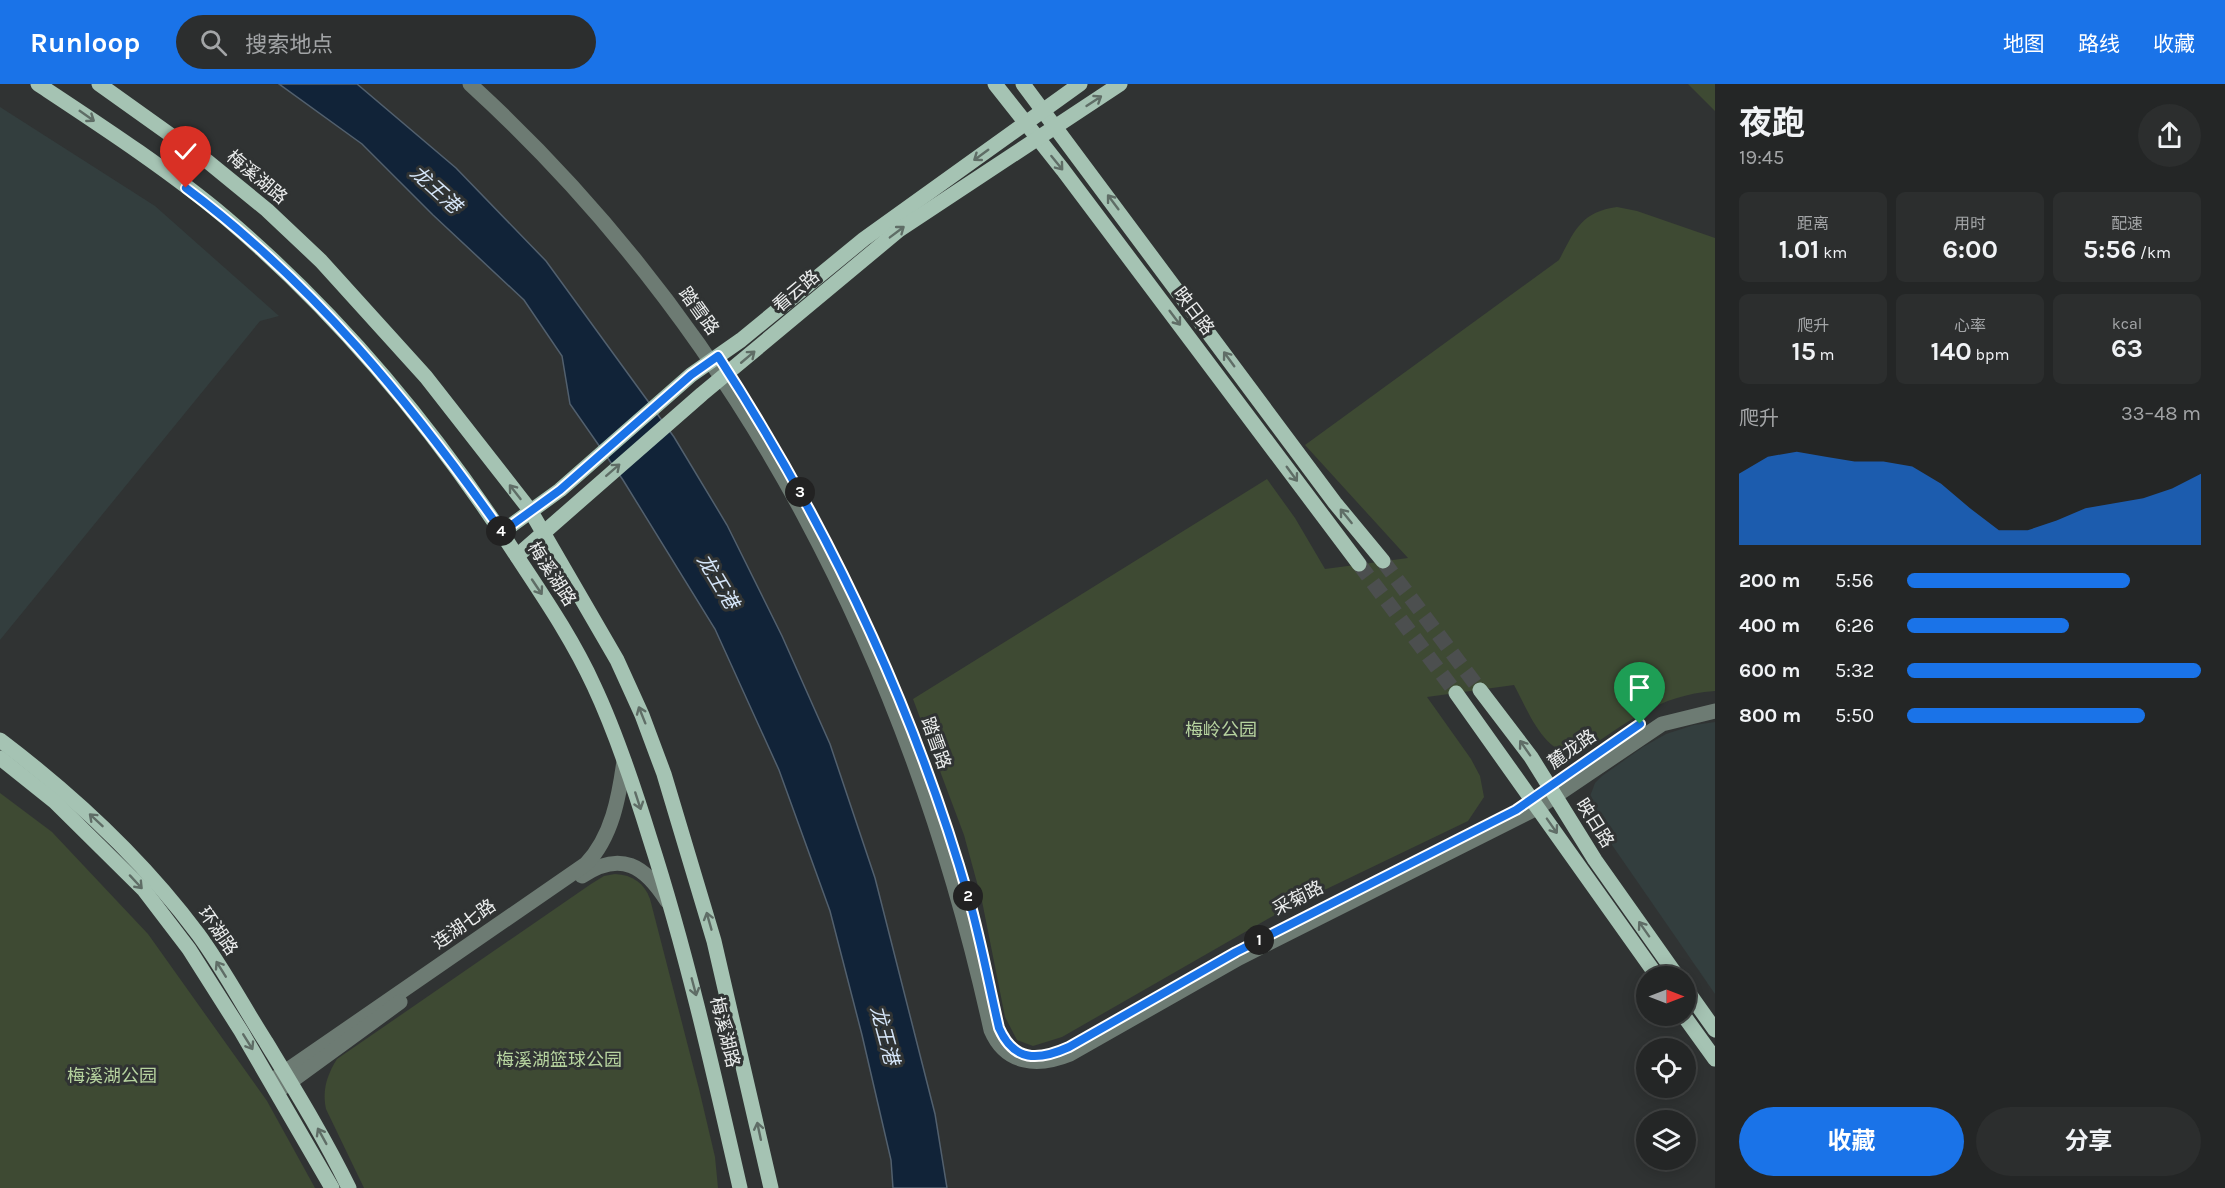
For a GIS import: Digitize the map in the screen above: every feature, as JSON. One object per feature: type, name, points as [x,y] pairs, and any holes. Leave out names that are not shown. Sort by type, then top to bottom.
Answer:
[{"type":"main road","name":"梅溪湖路","points":[[38,84],[85,115],[225,217],[316,302],[371,362],[420,421],[502,532],[556,616],[589,675],[624,761],[674,912],[712,1060],[740,1188]]},
{"type":"main road","name":"梅溪湖路","points":[[99,84],[207,161],[267,210],[321,261],[426,377],[530,510],[617,660],[642,715],[664,774],[714,941],[771,1188]]},
{"type":"main road","name":"映日路","points":[[995,84],[1359,564]]},
{"type":"main road","name":"映日路","points":[[1023,84],[1335,503],[1383,561]]},
{"type":"main road","name":"看云路","points":[[502,532],[560,490],[691,375],[864,239],[1080,84]]},
{"type":"main road","name":"看云路","points":[[517,556],[702,393],[899,230],[1120,84]]},
{"type":"main road","name":"映日路","points":[[1480,690],[1507,723],[1595,860],[1670,966]]},
{"type":"main road","name":"映日路","points":[[1456,693],[1650,966]]},
{"type":"main road","name":"环湖路","points":[[0,740],[64,790],[151,876],[198,935],[281,1081],[332,1188]]},
{"type":"main road","name":"环湖路","points":[[0,758],[55,802],[144,890],[189,949],[281,1081],[349,1188]]},
{"type":"main road","points":[[1696,1003],[1715,1030]]},
{"type":"main road","points":[[1691,1026],[1715,1059]]},
{"type":"street","name":"踏雪路","points":[[470,84],[516,126],[611,230],[715,358]]},
{"type":"street","name":"踏雪路","points":[[481,84],[568,171],[616,225],[715,358],[779,469],[816,539],[898,717],[948,858],[1000,1039]]},
{"type":"street","name":"麓龙路","points":[[1553,792],[1640,724],[1683,707],[1715,702]]},
{"type":"street","name":"麓龙路","points":[[1553,792],[1662,724],[1715,711]]},
{"type":"street","name":"连湖七路","points":[[281,1081],[586,864],[600,847],[611,820],[624,761]]},
{"type":"street","name":"采菊路","points":[[1000,1039],[1015,1050],[1030,1056],[1053,1054],[1069,1047],[1236,952],[1536,803],[1553,792]]},
{"type":"street","name":"连湖七路","points":[[281,1081],[602,864],[615,863],[638,867],[655,883],[674,912]]},
{"type":"shaded area","points":[[0,107],[155,206],[279,316],[260,321],[0,640]]},
{"type":"shaded area","points":[[1715,722],[1715,994],[1592,816],[1589,799],[1595,783],[1602,776],[1643,747],[1666,734],[1694,725]]},
{"type":"green space","points":[[1688,84],[1715,84],[1715,111]]},
{"type":"green space","name":"梅岭公园","points":[[1617,207],[1637,211],[1715,238],[1715,691],[1676,698],[1660,704],[1582,752],[1569,753],[1548,742],[1532,720],[1514,685],[1427,697],[1471,759],[1480,776],[1484,797],[1468,821],[1287,908],[1062,1037],[1033,1046],[1017,1040],[1005,1017],[982,901],[964,835],[913,699],[1267,479],[1295,518],[1325,569],[1408,558],[1305,445],[1559,260],[1575,231],[1587,218],[1605,209]]},
{"type":"green space","name":"梅溪湖公园","points":[[0,793],[52,832],[148,934],[267,1101],[315,1188],[0,1188]]},
{"type":"green space","name":"梅溪湖篮球公园","points":[[615,874],[637,881],[645,888],[650,899],[715,1157],[718,1188],[364,1188],[326,1109],[326,1083],[337,1059],[591,884],[604,876]]},
{"type":"water","name":"龙王港","points":[[279,84],[357,84],[456,168],[546,261],[674,437],[727,525],[782,636],[830,744],[875,878],[935,1114],[947,1188],[893,1188],[891,1160],[830,911],[779,770],[715,629],[623,480],[570,404],[562,356],[524,300],[433,215],[362,144]]},
{"type":"tunnel","points":[[1383,561],[1480,690]]},
{"type":"tunnel","points":[[1359,564],[1456,693]]},
{"type":"route","points":[[186,188],[225,217],[316,302],[371,362],[420,421],[502,532],[560,490],[691,375],[718,356],[760,422],[824,535],[885,666],[910,726],[955,855],[969,901],[999,1028],[1008,1045],[1022,1054],[1041,1056],[1069,1047],[1236,952],[1500,819],[1550,788],[1640,724]]}]
